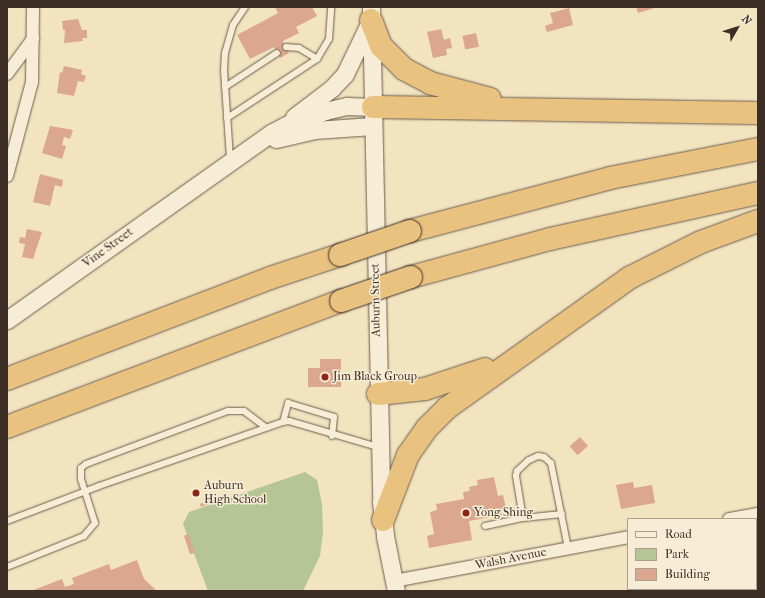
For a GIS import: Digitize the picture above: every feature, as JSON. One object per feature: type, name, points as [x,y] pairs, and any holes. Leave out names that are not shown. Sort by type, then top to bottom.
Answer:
[{"type":"highway","points":[[371,14],[381,46],[404,69],[430,83],[464,94],[546,110]]},
{"type":"highway","points":[[373,116],[546,110],[758,113]]},
{"type":"highway","points":[[7,379],[270,278],[410,231],[580,185],[758,149]]},
{"type":"highway","points":[[7,427],[341,301],[411,277],[550,239],[758,193]]},
{"type":"highway","points":[[382,520],[408,455],[427,428],[462,396],[587,306],[646,268],[701,242],[758,221]]},
{"type":"highway","points":[[378,394],[425,389],[446,384],[486,369],[532,346]]},
{"type":"main road","name":"Auburn Street","points":[[371,14],[379,447],[382,520],[395,586]]},
{"type":"main road","points":[[281,127],[332,88],[345,74],[371,14]]},
{"type":"main road","name":"Vine Street","points":[[10,314],[230,160],[281,127],[314,114],[347,106],[373,116]]},
{"type":"main road","name":"Vine Street","points":[[209,175],[284,136],[330,129],[373,116]]},
{"type":"street","points":[[7,176],[32,82],[33,7]]},
{"type":"street","points":[[7,74],[33,39]]},
{"type":"street","points":[[735,518],[758,514]]},
{"type":"street","name":"Walsh Avenue","points":[[395,586],[568,548],[627,537]]},
{"type":"lane","points":[[230,160],[225,87],[225,53],[229,34],[245,7]]},
{"type":"lane","points":[[227,118],[317,59],[329,39],[331,7]]},
{"type":"lane","points":[[286,47],[299,48],[317,59]]},
{"type":"lane","points":[[225,87],[277,53]]},
{"type":"lane","points":[[283,422],[288,403],[334,417],[332,436]]},
{"type":"lane","points":[[7,567],[84,536],[95,523],[81,468],[86,464],[228,411],[244,411],[265,427]]},
{"type":"lane","points":[[7,521],[86,491],[265,427],[283,422],[289,422],[332,436],[379,447]]},
{"type":"lane","points":[[524,518],[516,476],[518,471],[538,456],[551,463],[568,548]]},
{"type":"lane","points":[[485,526],[524,518],[562,514]]},
{"type":"green space","points":[[305,472],[317,480],[322,504],[323,532],[320,556],[303,591],[208,591],[183,524],[189,512]]},
{"type":"building","points":[[275,7],[312,7],[317,16],[296,27],[299,33],[283,41],[289,53],[280,58],[274,47],[250,59],[237,35],[278,13]]},
{"type":"building","points":[[636,7],[658,7],[638,13]]},
{"type":"building","points":[[569,8],[573,25],[547,32],[545,26],[553,23],[550,13]]},
{"type":"building","points":[[78,19],[82,30],[87,30],[87,38],[82,38],[83,41],[64,43],[65,30],[63,30],[62,21]]},
{"type":"building","points":[[441,29],[444,40],[450,38],[452,48],[446,49],[447,55],[433,58],[427,32]]},
{"type":"building","points":[[476,33],[479,47],[465,50],[462,36]]},
{"type":"building","points":[[64,66],[82,70],[81,74],[86,76],[84,82],[78,81],[74,96],[57,93],[60,72],[62,73]]},
{"type":"building","points":[[50,126],[73,130],[70,139],[64,137],[62,145],[66,146],[62,159],[42,153]]},
{"type":"building","points":[[40,174],[63,180],[62,187],[55,185],[50,206],[33,202]]},
{"type":"building","points":[[27,229],[42,232],[33,259],[22,257],[25,244],[19,243],[20,237],[25,238]]},
{"type":"building","name":"Jim Black Group","points":[[320,359],[341,359],[341,387],[308,387],[308,368],[320,368]]},
{"type":"building","points":[[580,437],[588,446],[578,455],[570,446]]},
{"type":"building","name":"Yong Shing","points":[[494,477],[498,496],[503,495],[506,508],[500,509],[502,515],[469,521],[472,540],[429,548],[427,536],[434,534],[430,512],[437,510],[436,504],[464,499],[463,492],[470,491],[469,487],[478,485],[477,480]]},
{"type":"building","points":[[633,482],[634,488],[652,485],[655,503],[621,509],[616,485]]},
{"type":"building","points":[[218,496],[220,500],[201,507],[200,504]]},
{"type":"building","points":[[188,534],[195,553],[190,554],[184,536]]},
{"type":"building","points":[[137,560],[144,579],[157,591],[31,591],[62,579],[65,587],[74,584],[72,578],[109,564],[111,570]]},
{"type":"place","name":"Jim Black Group","points":[[325,377]]},
{"type":"place","name":"Auburn High School","points":[[196,493]]},
{"type":"place","name":"Yong Shing","points":[[466,513]]}]
